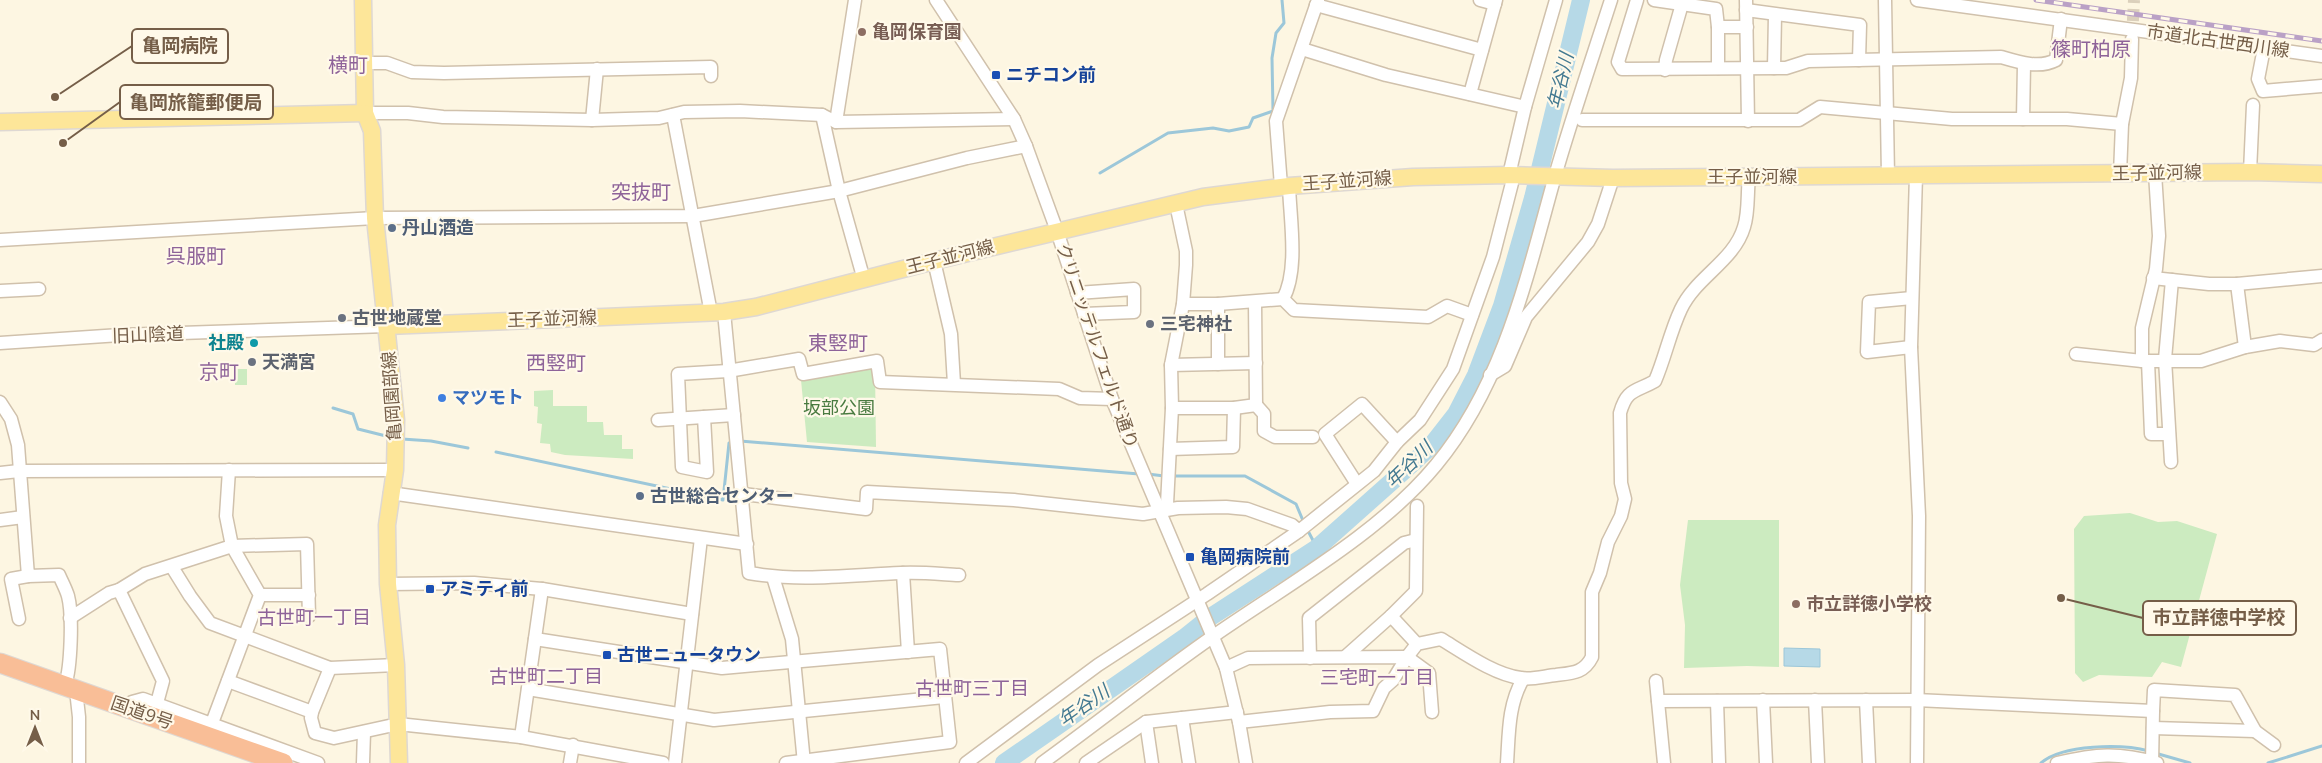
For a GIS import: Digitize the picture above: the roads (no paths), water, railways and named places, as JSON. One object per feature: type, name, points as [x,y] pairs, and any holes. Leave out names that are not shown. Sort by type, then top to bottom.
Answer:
[{"type":"highway","name":"国道9号","points":[[0,663],[127,708],[252,758],[283,763]]},
{"type":"main road","name":"亀岡園部線","points":[[363,0],[365,113],[372,131],[375,218],[396,420],[395,470],[390,493],[387,525],[388,584],[396,665],[398,763]]},
{"type":"main road","points":[[0,122],[365,113]]},
{"type":"main road","name":"王子並河線","points":[[387,326],[718,312],[756,307],[934,261],[1203,197],[1285,186],[1413,177],[1514,176],[1613,178],[2250,172],[2322,174]]},
{"type":"street","points":[[836,122],[856,0]]},
{"type":"street","name":"クリニッテルフェルド通り","points":[[936,0],[1014,119],[1026,146],[1057,231],[1112,399],[1226,668],[1238,717],[1246,763]]},
{"type":"street","points":[[1470,94],[1495,2],[1480,0]]},
{"type":"street","points":[[966,763],[1098,665],[1199,604],[1299,531],[1374,471],[1397,442],[1420,420],[1453,369],[1493,257],[1514,176],[1525,106],[1556,0]]},
{"type":"street","points":[[1042,763],[1212,634],[1337,551],[1398,506],[1436,465],[1473,408],[1513,324],[1553,177],[1611,0]]},
{"type":"street","points":[[1637,0],[1618,62],[1622,69],[1786,68],[1808,61],[2001,58],[2024,64],[2048,64],[2056,60],[2061,19]]},
{"type":"street","points":[[1654,0],[1716,9],[1718,68]]},
{"type":"street","points":[[1885,0],[1888,176]]},
{"type":"street","name":"市道北古世西川線","points":[[1917,0],[2322,56]]},
{"type":"street","points":[[1283,299],[1292,272],[1285,186],[1276,122],[1317,3],[1482,50]]},
{"type":"street","points":[[1665,70],[1666,60],[1682,4]]},
{"type":"street","points":[[1748,121],[1746,5],[1775,15],[1860,25],[1859,60]]},
{"type":"street","points":[[1774,68],[1775,15]]},
{"type":"street","points":[[1718,27],[1746,27]]},
{"type":"street","points":[[2120,174],[2122,124],[2131,78],[2132,39]]},
{"type":"street","points":[[2264,48],[2258,79],[2263,91],[2322,86]]},
{"type":"street","points":[[1302,49],[1386,75],[1525,106]]},
{"type":"street","points":[[363,62],[387,63],[420,73],[711,67],[711,76]]},
{"type":"street","points":[[2023,119],[2024,64]]},
{"type":"street","points":[[592,120],[596,69]]},
{"type":"street","points":[[2250,172],[2253,105]]},
{"type":"street","points":[[1582,120],[1799,120],[1820,107],[1854,108],[1952,119],[2067,118],[2122,124]]},
{"type":"street","points":[[365,113],[408,113],[444,117],[592,120],[659,118],[684,112],[740,111],[822,115],[836,122],[1014,119]]},
{"type":"street","points":[[673,115],[693,216],[718,312],[728,371],[743,494],[749,573],[773,577],[903,573],[959,575]]},
{"type":"street","points":[[822,115],[839,191],[864,280]]},
{"type":"street","points":[[0,240],[375,218],[693,216],[839,191],[967,158],[1026,146]]},
{"type":"street","points":[[2155,173],[2159,236],[2153,278],[2142,328],[2150,434],[2169,434]]},
{"type":"street","points":[[1916,176],[1911,347],[1919,516],[1916,763]]},
{"type":"street","points":[[1086,763],[1146,722],[1182,718],[1373,711],[1384,688],[1393,680],[1406,657],[1417,644],[1441,639],[1495,669],[1510,676],[1523,679],[1578,673],[1587,666],[1592,657],[1592,592],[1600,573],[1608,542],[1621,516],[1625,499],[1620,483],[1620,413],[1623,402],[1628,394],[1637,388],[1655,381],[1681,309],[1694,287],[1723,261],[1740,237],[1745,226],[1748,177]]},
{"type":"street","points":[[1490,375],[1505,366],[1526,317],[1588,242],[1598,224],[1613,178]]},
{"type":"street","points":[[1160,511],[1168,504],[1172,408],[1171,365],[1183,304],[1186,251],[1176,204]]},
{"type":"street","points":[[934,261],[950,334],[954,384]]},
{"type":"street","points":[[2153,278],[2209,284],[2237,284],[2322,276]]},
{"type":"street","points":[[2172,280],[2165,359],[2172,462]]},
{"type":"street","points":[[2237,284],[2245,347]]},
{"type":"street","points":[[0,291],[39,289]]},
{"type":"street","points":[[1077,293],[1134,289],[1134,312],[1084,314]]},
{"type":"street","points":[[1911,347],[1867,352],[1869,302],[1912,298]]},
{"type":"street","points":[[1283,299],[1294,310],[1428,317],[1447,306],[1472,315]]},
{"type":"street","points":[[1183,304],[1218,304],[1283,299]]},
{"type":"street","points":[[1255,302],[1256,405],[1264,414],[1264,431],[1275,437],[1313,436]]},
{"type":"street","points":[[1218,304],[1218,364]]},
{"type":"street","name":"旧山陰道","points":[[0,343],[120,335],[387,326]]},
{"type":"street","points":[[2076,354],[2145,361],[2165,359],[2201,361],[2245,347],[2280,341],[2314,345],[2322,340]]},
{"type":"street","points":[[704,417],[707,472],[682,467],[678,374],[728,371],[799,359],[803,374],[877,361],[880,382],[1059,389],[1080,398],[1112,399]]},
{"type":"street","points":[[1171,365],[1256,364]]},
{"type":"street","points":[[0,402],[11,419],[18,444],[28,576]]},
{"type":"street","points":[[1357,484],[1325,434],[1362,404],[1397,442]]},
{"type":"street","points":[[1172,408],[1234,408],[1256,405]]},
{"type":"street","points":[[1170,449],[1233,447],[1234,408]]},
{"type":"street","points":[[658,420],[734,415]]},
{"type":"street","points":[[212,723],[260,595],[232,546],[226,516],[229,470]]},
{"type":"street","points":[[0,474],[19,471],[395,470]]},
{"type":"street","points":[[743,494],[866,509],[867,492],[1014,500],[1143,514],[1178,508],[1226,507],[1247,509],[1292,525],[1299,531]]},
{"type":"street","points":[[390,493],[747,544]]},
{"type":"street","points":[[1344,657],[1391,616],[1416,591],[1417,506]]},
{"type":"street","points":[[0,520],[23,517]]},
{"type":"street","points":[[675,763],[702,538]]},
{"type":"street","points":[[1310,658],[1309,618],[1404,543],[1416,540]]},
{"type":"street","points":[[70,618],[109,593],[119,590],[145,574],[232,546],[307,544],[309,616]]},
{"type":"street","points":[[172,566],[190,596],[210,623],[330,668],[396,665]]},
{"type":"street","points":[[903,573],[908,652]]},
{"type":"street","points":[[19,619],[11,579],[28,576],[58,575],[68,596],[70,618],[68,675],[78,717],[79,763]]},
{"type":"street","points":[[773,577],[792,639],[804,762]]},
{"type":"street","points":[[388,584],[474,583],[542,589],[692,614]]},
{"type":"street","points":[[521,737],[542,589]]},
{"type":"street","points":[[119,590],[163,681],[157,703]]},
{"type":"street","points":[[260,595],[308,595]]},
{"type":"street","points":[[1391,616],[1417,644]]},
{"type":"street","points":[[535,639],[686,664],[722,668],[940,649],[950,742],[893,757],[786,763]]},
{"type":"street","points":[[1226,668],[1248,658],[1406,657],[1429,673],[1432,712]]},
{"type":"street","points":[[330,668],[312,712],[311,718],[315,733],[334,738],[398,724],[521,737],[662,763]]},
{"type":"street","points":[[1507,763],[1510,715],[1514,694],[1523,679]]},
{"type":"street","points":[[228,681],[312,712]]},
{"type":"street","points":[[1656,681],[1664,763]]},
{"type":"street","points":[[528,689],[714,720],[944,697]]},
{"type":"street","points":[[2057,763],[2094,755],[2122,755],[2154,763],[2152,711],[2154,690],[2234,695],[2255,731],[2274,746]]},
{"type":"street","points":[[127,708],[138,698],[157,703],[318,763]]},
{"type":"street","points":[[1763,700],[1766,763]]},
{"type":"street","points":[[1815,700],[1818,763]]},
{"type":"street","points":[[1866,700],[1869,763]]},
{"type":"street","points":[[1658,701],[1916,700],[2152,711]]},
{"type":"street","points":[[1717,701],[1719,763]]},
{"type":"street","points":[[1182,718],[1189,763]]},
{"type":"street","points":[[1146,722],[1152,763]]},
{"type":"street","points":[[2153,728],[2255,731]]},
{"type":"street","points":[[363,763],[364,732]]},
{"type":"street","points":[[570,763],[573,746]]},
{"type":"street","points":[[1107,749],[1109,763]]},
{"type":"water","points":[[1784,648],[1820,649],[1820,667],[1784,666]]},
{"type":"waterway","points":[[1100,173],[1168,133],[1213,128],[1229,131],[1249,127],[1253,118],[1273,111],[1272,58],[1276,33],[1284,23],[1282,0]]},
{"type":"waterway","name":"年谷川","points":[[1004,763],[1184,638],[1209,618],[1317,548],[1431,446],[1456,414],[1476,375],[1502,306],[1533,198],[1581,0]]},
{"type":"waterway","points":[[333,408],[353,414],[358,429],[390,437]]},
{"type":"waterway","points":[[402,439],[431,441],[468,448]]},
{"type":"waterway","points":[[740,441],[1139,474]]},
{"type":"waterway","points":[[496,452],[723,500],[729,443],[733,442]]},
{"type":"waterway","points":[[1148,474],[1164,476]]},
{"type":"waterway","points":[[1171,476],[1245,476],[1296,504],[1304,523]]},
{"type":"waterway","points":[[1307,529],[1317,548]]},
{"type":"waterway","points":[[2268,763],[2322,746]]},
{"type":"waterway","points":[[2041,763],[2063,752],[2093,747],[2124,747],[2149,751]]},
{"type":"waterway","points":[[2155,753],[2190,763]]},
{"type":"tunnel","points":[[2132,39],[2134,0]]},
{"type":"railway","points":[[2036,0],[2322,41]]},
{"type":"place","name":"亀岡保育園","points":[[862,32]]},
{"type":"place","name":"ニチコン前","points":[[996,75]]},
{"type":"place","name":"亀岡病院","points":[[55,97]]},
{"type":"place","name":"亀岡旅籠郵便局","points":[[63,143]]},
{"type":"place","name":"丹山酒造","points":[[392,228]]},
{"type":"place","name":"古世地蔵堂","points":[[342,318]]},
{"type":"place","name":"三宅神社","points":[[1150,324]]},
{"type":"place","name":"社殿","points":[[254,343]]},
{"type":"place","name":"天満宮","points":[[252,362]]},
{"type":"place","name":"マツモト","points":[[442,398]]},
{"type":"place","name":"古世総合センター","points":[[640,496]]},
{"type":"place","name":"亀岡病院前","points":[[1190,557]]},
{"type":"place","name":"アミティ前","points":[[430,589]]},
{"type":"place","name":"市立詳徳中学校","points":[[2061,598]]},
{"type":"place","name":"市立詳徳小学校","points":[[1796,604]]},
{"type":"place","name":"古世ニュータウン","points":[[607,655]]},
{"type":"district","name":"篠町柏原","points":[[2091,49]]},
{"type":"district","name":"横町","points":[[348,65]]},
{"type":"district","name":"突抜町","points":[[641,192]]},
{"type":"district","name":"呉服町","points":[[196,256]]},
{"type":"district","name":"東竪町","points":[[838,343]]},
{"type":"district","name":"西竪町","points":[[556,363]]},
{"type":"district","name":"京町","points":[[219,372]]},
{"type":"district","name":"古世町一丁目","points":[[314,618]]},
{"type":"district","name":"古世町二丁目","points":[[546,677]]},
{"type":"district","name":"三宅町一丁目","points":[[1377,678]]},
{"type":"district","name":"古世町三丁目","points":[[972,689]]},
{"type":"park label","name":"坂部公園","points":[[839,408]]}]
